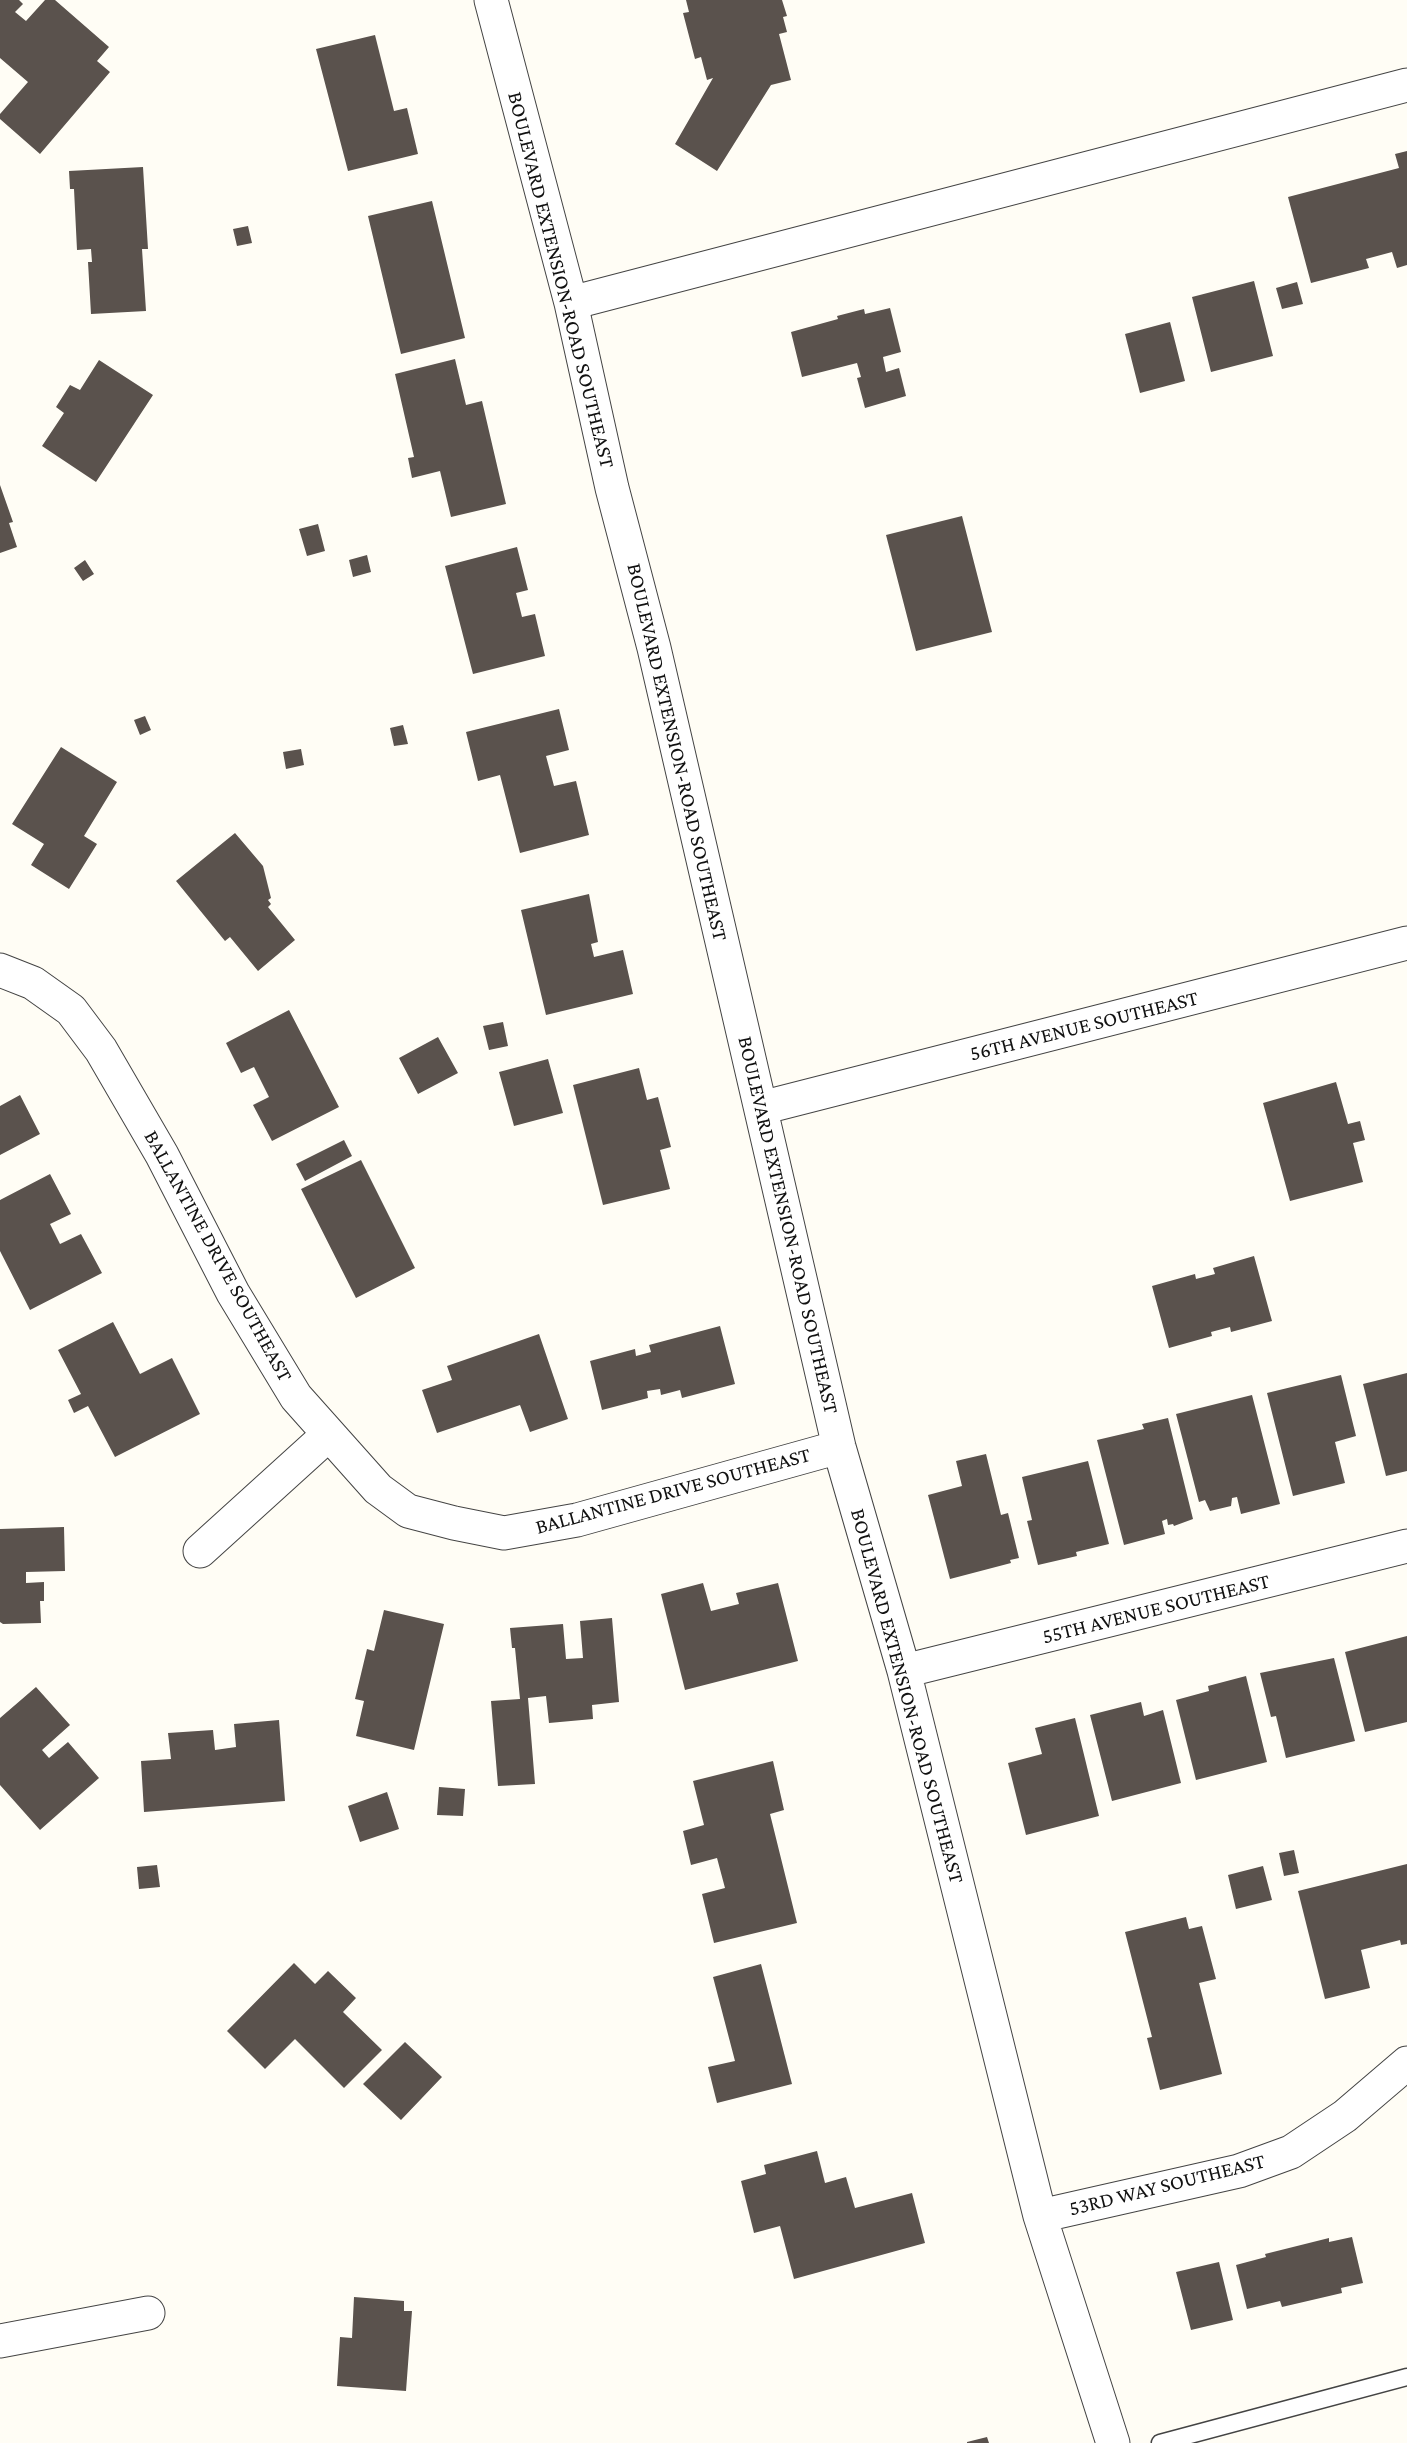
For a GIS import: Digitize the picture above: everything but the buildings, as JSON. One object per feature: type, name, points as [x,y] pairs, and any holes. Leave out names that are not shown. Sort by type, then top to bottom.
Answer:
[{"type":"street","name":"BOULEVARD EXTENSION-ROAD SOUTHEAST","points":[[491,0],[571,303],[612,488],[654,648],[839,1447],[904,1671],[1040,2216],[1113,2443]]},
{"type":"street","points":[[571,303],[1407,85]]},
{"type":"street","name":"56TH AVENUE SOUTHEAST","points":[[761,1108],[1407,943]]},
{"type":"street","name":"BALLANTINE DRIVE SOUTHEAST","points":[[0,970],[33,983],[71,1010],[101,1050],[162,1155],[233,1293],[296,1397],[378,1489],[408,1511],[504,1533],[577,1520],[839,1447]]},
{"type":"street","points":[[200,1551],[329,1434]]},
{"type":"street","name":"55TH AVENUE SOUTHEAST","points":[[904,1671],[1407,1546]]},
{"type":"street","name":"53RD WAY SOUTHEAST","points":[[1040,2216],[1239,2171],[1291,2152],[1345,2116],[1407,2064]]},
{"type":"street","points":[[0,2341],[148,2313]]},
{"type":"lane","points":[[1160,2443],[1407,2377]]}]
